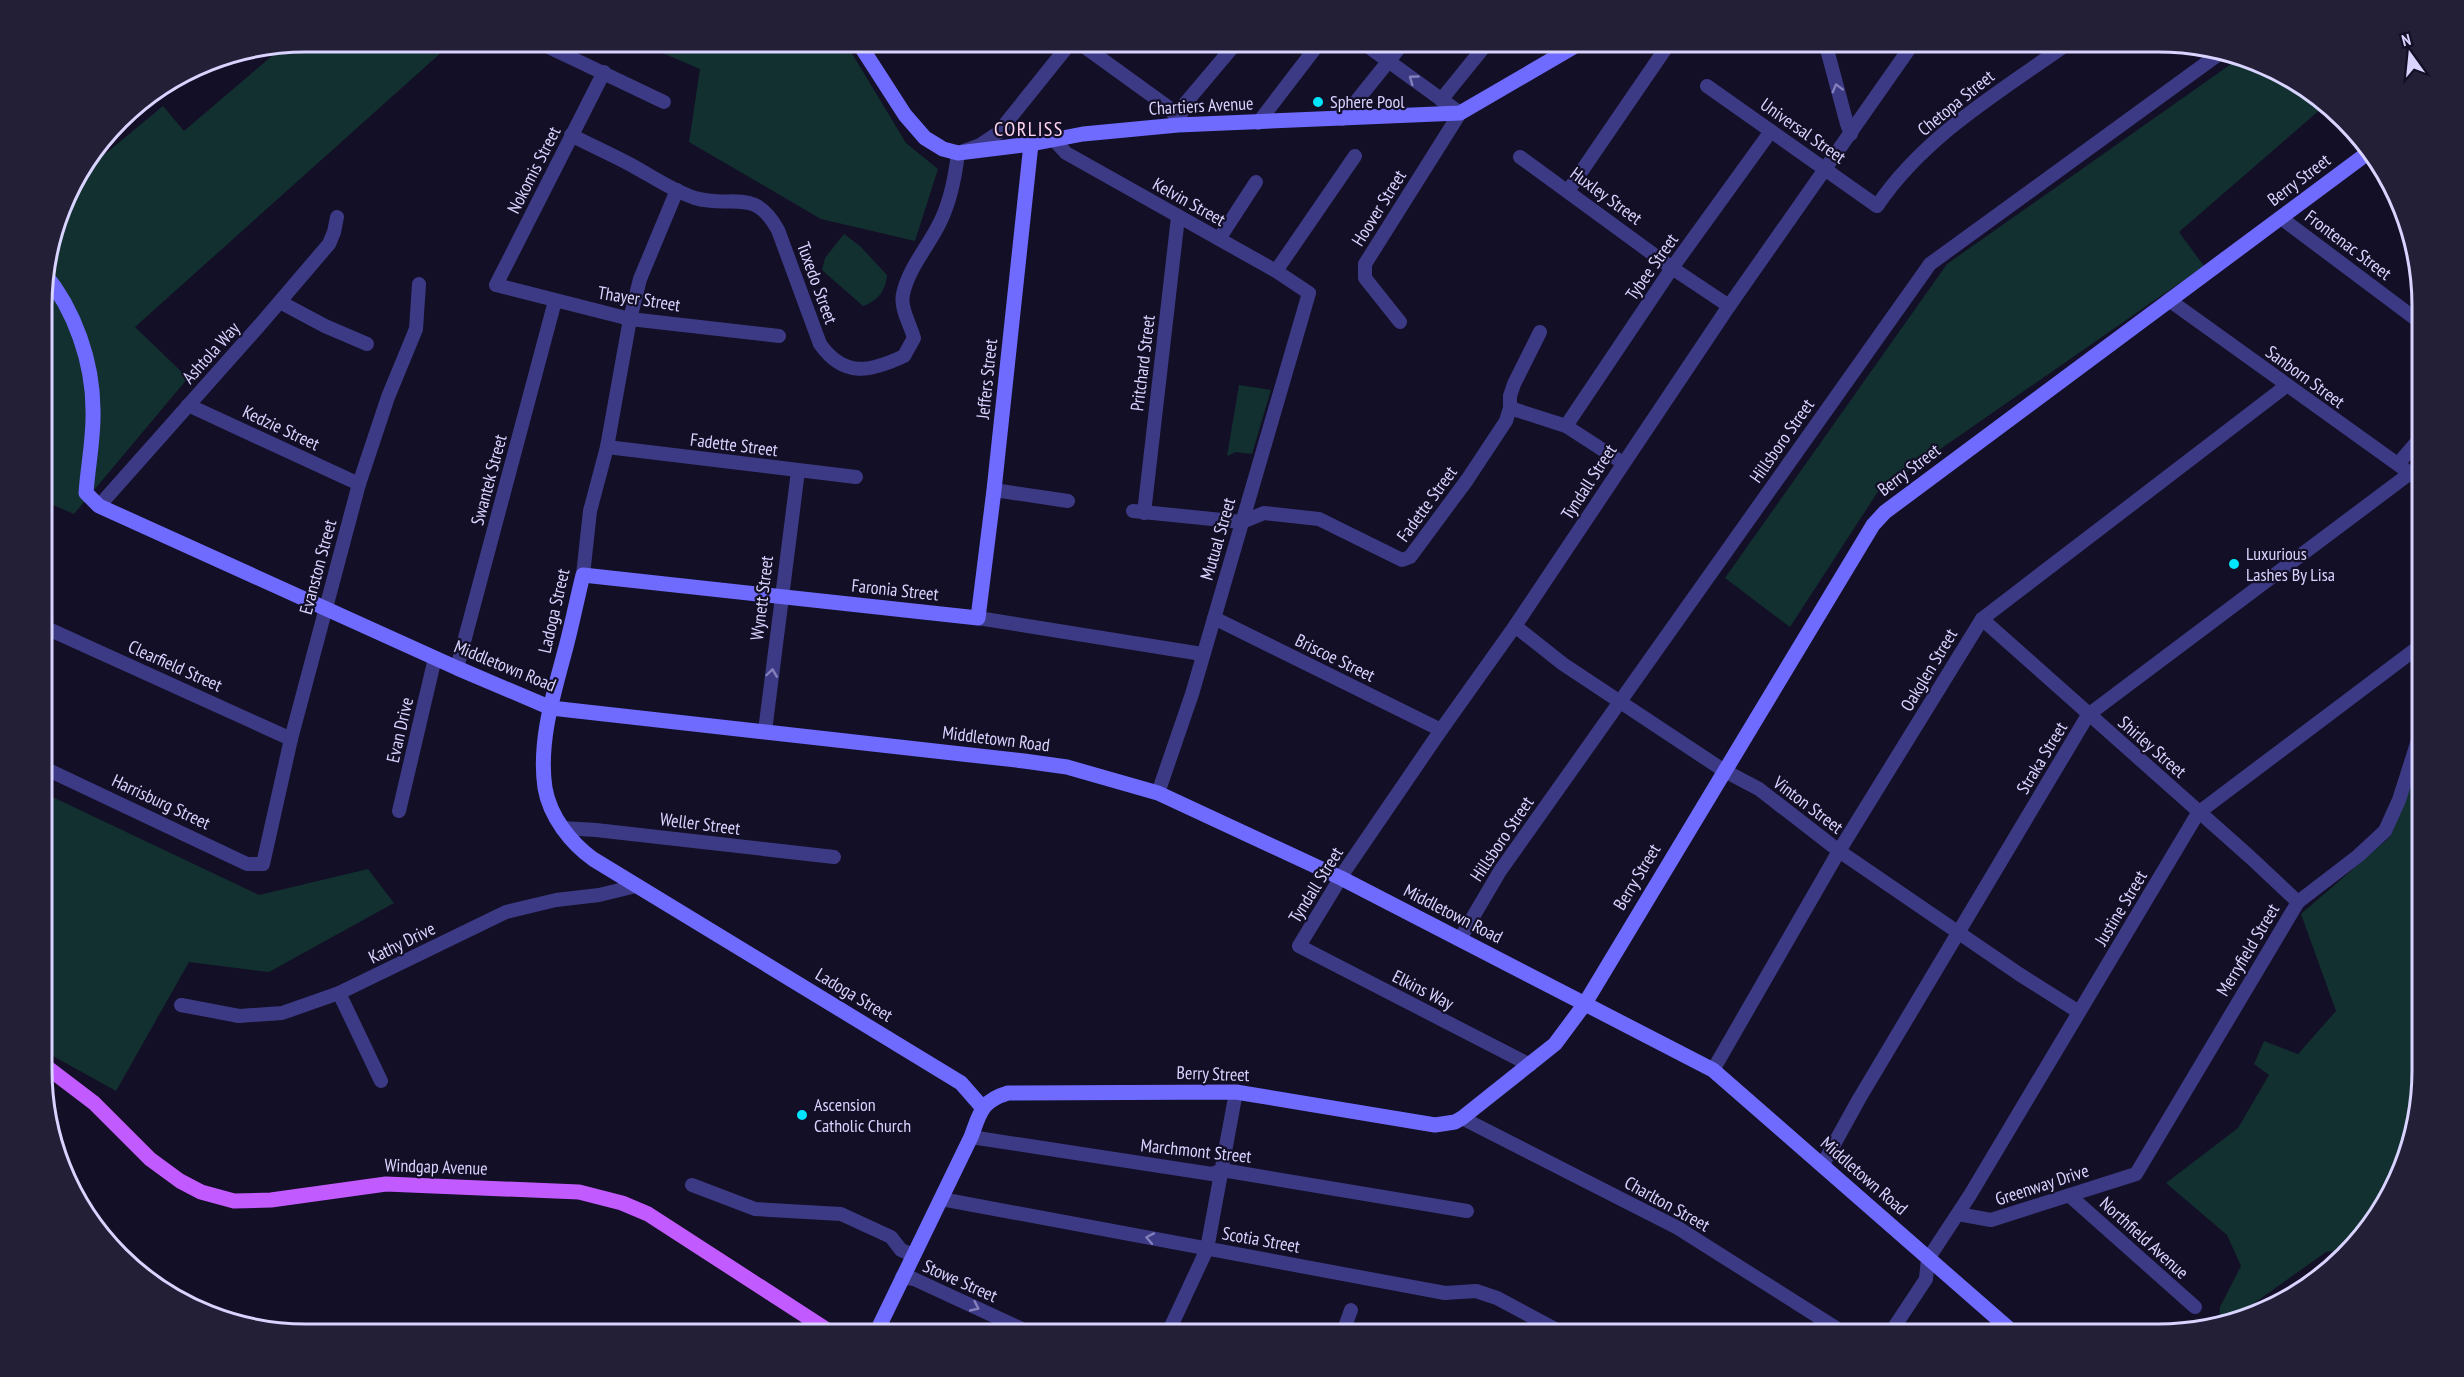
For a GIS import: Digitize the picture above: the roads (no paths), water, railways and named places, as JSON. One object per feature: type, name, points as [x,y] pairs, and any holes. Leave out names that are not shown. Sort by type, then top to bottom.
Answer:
[{"type":"main road","name":"Windgap Avenue","points":[[52,1071],[94,1103],[150,1159],[180,1181],[201,1192],[234,1201],[271,1200],[386,1184],[579,1192],[622,1203],[648,1214],[818,1324]]},
{"type":"street","points":[[560,52],[664,102]]},
{"type":"street","points":[[864,52],[905,115],[925,138],[958,153],[980,145],[998,133],[1063,52]]},
{"type":"street","points":[[1092,52],[1172,110],[1178,125]]},
{"type":"street","points":[[1178,125],[1184,106],[1229,52]]},
{"type":"street","points":[[1258,123],[1312,52]]},
{"type":"street","points":[[1376,52],[1460,113]]},
{"type":"street","points":[[1342,119],[1396,52]]},
{"type":"street","points":[[1441,100],[1480,52]]},
{"type":"street","name":"Chartiers Avenue","points":[[958,153],[1053,139],[1178,125],[1460,113],[1565,52]]},
{"type":"street","points":[[1568,191],[1663,52]]},
{"type":"street","points":[[1828,52],[1846,124],[1851,134]]},
{"type":"street","name":"Tyndall Street","points":[[1299,946],[1341,878],[1441,730],[1515,626],[1729,306],[1851,134],[1903,52]]},
{"type":"street","name":"Chetopa Street","points":[[1877,206],[1900,174],[1940,137],[1989,97],[2055,52]]},
{"type":"street","name":"Hillsboro Street","points":[[1460,939],[1500,871],[1930,264],[2213,58]]},
{"type":"street","name":"Nokomis Street","points":[[496,285],[604,72]]},
{"type":"street","name":"Universal Street","points":[[1707,86],[1877,206]]},
{"type":"street","name":"Hoover Street","points":[[1400,322],[1365,278],[1365,264],[1460,113]]},
{"type":"street","name":"Tybee Street","points":[[1566,426],[1672,268],[1771,131]]},
{"type":"street","name":"Tuxedo Street","points":[[572,135],[696,198],[749,202],[761,206],[770,214],[778,230],[820,344],[831,358],[847,368],[862,370],[904,356],[914,338],[904,309],[903,295],[910,275],[939,225],[954,187],[958,153]]},
{"type":"street","name":"Kelvin Street","points":[[1053,139],[1066,153],[1276,271],[1309,293]]},
{"type":"street","name":"Jeffers Street","points":[[978,618],[1031,144]]},
{"type":"street","points":[[1276,271],[1355,156]]},
{"type":"street","name":"Huxley Street","points":[[1520,157],[1672,268],[1729,306]]},
{"type":"street","name":"Berry Street","points":[[982,1107],[996,1096],[1008,1093],[1236,1092],[1422,1124],[1447,1124],[1462,1118],[1555,1044],[1584,1005],[1723,770],[1873,525],[1885,512],[2362,157]]},
{"type":"street","points":[[1219,239],[1256,182]]},
{"type":"street","name":"Ladoga Street","points":[[677,190],[640,279],[630,319],[607,447],[590,511],[583,575],[550,708],[544,763],[545,790],[562,828],[576,847],[961,1083],[982,1107]]},
{"type":"street","name":"Ashtola Way","points":[[99,506],[329,244],[337,217]]},
{"type":"street","name":"Pritchard Street","points":[[1138,512],[1178,217]]},
{"type":"street","name":"Frontenac Street","points":[[2281,218],[2412,316]]},
{"type":"street","name":"Evanston Street","points":[[263,864],[291,739],[359,484],[387,397],[416,329],[419,284]]},
{"type":"street","name":"Thayer Street","points":[[496,285],[630,319],[779,336]]},
{"type":"street","points":[[54,286],[64,300],[88,361],[93,410],[86,493],[99,506]]},
{"type":"street","name":"Mutual Street","points":[[1158,793],[1192,694],[1309,293]]},
{"type":"street","name":"Sanborn Street","points":[[2169,300],[2412,476]]},
{"type":"street","name":"Swantek Street","points":[[457,668],[555,301]]},
{"type":"street","points":[[280,302],[325,326],[367,344]]},
{"type":"street","name":"Fadette Street","points":[[1138,512],[1242,522],[1264,513],[1319,519],[1402,560],[1410,557],[1467,480],[1506,421],[1514,384],[1540,332]]},
{"type":"street","name":"Oakglen Street","points":[[1713,1070],[1839,851],[1982,619],[2286,386]]},
{"type":"street","name":"Kedzie Street","points":[[188,405],[359,484]]},
{"type":"street","points":[[1510,408],[1566,426],[1623,463]]},
{"type":"street","name":"Fadette Street","points":[[607,447],[856,477]]},
{"type":"street","points":[[2398,464],[2412,448]]},
{"type":"street","name":"Wynett Street","points":[[765,731],[798,471]]},
{"type":"street","name":"Straka Street","points":[[1822,1166],[1859,1099],[2088,715],[2412,480]]},
{"type":"street","points":[[994,490],[1068,501]]},
{"type":"street","name":"Middletown Road","points":[[99,506],[550,708],[1024,760],[1067,767],[1158,793],[1341,878],[1713,1070],[2002,1324]]},
{"type":"street","name":"Faronia Street","points":[[583,575],[978,618],[1202,654]]},
{"type":"street","name":"Briscoe Street","points":[[1214,618],[1441,730]]},
{"type":"street","name":"Shirley Street","points":[[1982,619],[2298,902]]},
{"type":"street","name":"Vinton Street","points":[[1515,626],[1563,664],[1723,770],[1759,789],[1839,851],[2079,1012]]},
{"type":"street","name":"Clearfield Street","points":[[52,631],[291,739]]},
{"type":"street","name":"Justine Street","points":[[1896,1324],[1926,1279],[1928,1259],[1958,1214],[2198,813],[2412,652]]},
{"type":"street","name":"Evan Drive","points":[[399,811],[435,658]]},
{"type":"street","name":"Merryfield Street","points":[[2136,1174],[2298,902],[2358,856],[2385,831],[2399,800],[2412,759]]},
{"type":"street","name":"Harrisburg Street","points":[[52,772],[247,864],[263,864]]},
{"type":"street","name":"Weller Street","points":[[562,828],[834,857]]},
{"type":"street","name":"Kathy Drive","points":[[181,1005],[239,1016],[282,1013],[339,993],[506,912],[556,900],[600,895],[636,885]]},
{"type":"street","name":"Elkins Way","points":[[1299,946],[1530,1065]]},
{"type":"street","points":[[339,993],[381,1081]]},
{"type":"street","points":[[1172,1324],[1207,1249],[1236,1092]]},
{"type":"street","points":[[880,1324],[971,1137],[982,1107]]},
{"type":"street","name":"Charlton Street","points":[[1462,1118],[1678,1228],[1830,1324]]},
{"type":"street","name":"Marchmont Street","points":[[971,1137],[1212,1174],[1222,1170],[1467,1211]]},
{"type":"street","name":"Greenway Drive","points":[[1958,1214],[1991,1220],[2136,1174]]},
{"type":"street","points":[[692,1185],[755,1209],[841,1214],[891,1237],[902,1250],[913,1255]]},
{"type":"street","name":"Northfield Avenue","points":[[2070,1196],[2194,1306]]},
{"type":"street","name":"Scotia Street","points":[[940,1199],[1445,1293],[1476,1291],[1497,1298],[1545,1324]]},
{"type":"street","name":"Stowe Street","points":[[902,1277],[914,1279],[1011,1324]]},
{"type":"street","points":[[1346,1324],[1351,1310]]},
{"type":"place","name":"Sphere Pool","points":[[1318,102]]},
{"type":"place","name":"Luxurious Lashes By Lisa","points":[[2234,564]]},
{"type":"place","name":"Ascension Catholic Church","points":[[802,1115]]},
{"type":"district","name":"CORLISS","points":[[1029,129]]}]
